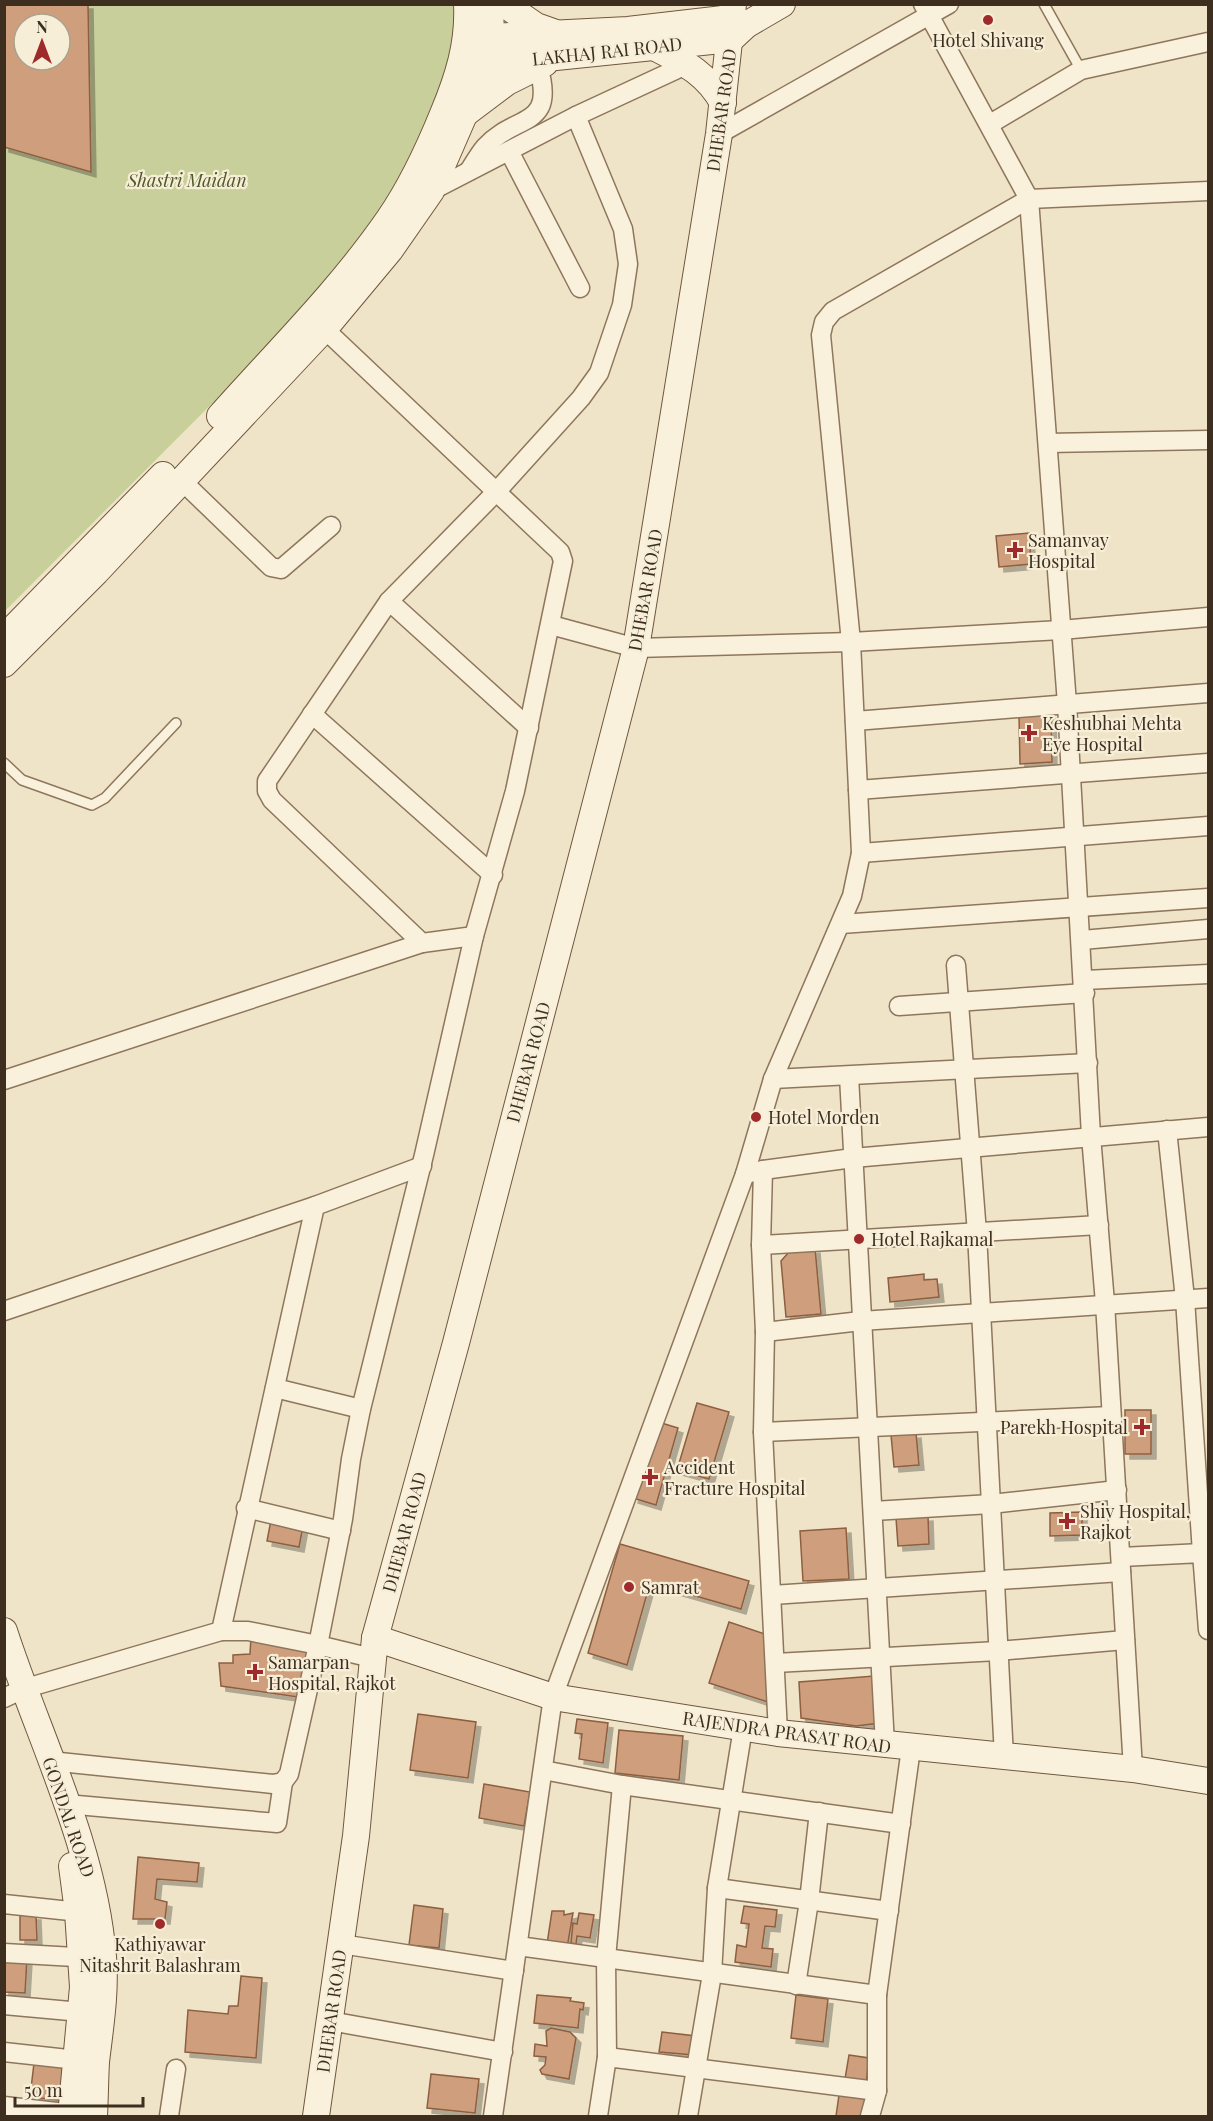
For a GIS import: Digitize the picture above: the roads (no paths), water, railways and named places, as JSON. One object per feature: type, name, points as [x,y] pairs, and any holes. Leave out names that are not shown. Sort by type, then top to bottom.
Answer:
[{"type":"street","points":[[467,4],[480,35]]},
{"type":"street","points":[[4,638],[208,428],[390,250],[430,191],[466,113],[480,35],[490,4]]},
{"type":"street","points":[[468,172],[485,147],[533,116],[541,106],[550,52],[536,26],[504,4]]},
{"type":"street","name":"LAKHAJ RAI ROAD","points":[[475,61],[550,52],[654,47],[735,22],[782,4]]},
{"type":"street","points":[[719,134],[926,10],[949,4]]},
{"type":"street","points":[[926,10],[1029,199],[1067,704],[1085,986],[1091,1136],[1105,1303],[1133,1769]]},
{"type":"street","name":"LAKHAJ RAI ROAD","points":[[480,35],[550,52],[628,30],[735,22]]},
{"type":"street","name":"DHEBAR ROAD","points":[[316,2116],[356,1836],[374,1648],[456,1343],[636,648],[735,22]]},
{"type":"street","points":[[990,124],[1081,70],[1209,42]]},
{"type":"street","points":[[654,47],[688,64],[709,81],[723,103]]},
{"type":"street","points":[[466,113],[550,52]]},
{"type":"street","points":[[4,664],[96,572],[181,480],[317,322],[389,218],[413,178],[436,130],[475,61]]},
{"type":"street","points":[[430,191],[576,116],[688,64]]},
{"type":"street","points":[[422,943],[272,800],[267,791],[267,781],[389,601],[496,492],[581,398],[598,373],[622,305],[628,264],[623,229],[576,116]]},
{"type":"street","points":[[509,151],[580,288]]},
{"type":"street","points":[[493,2116],[554,1697],[754,1172],[773,1079],[841,924],[858,877],[861,853],[851,642],[821,335],[824,322],[833,311],[1029,199],[1209,191]]},
{"type":"street","points":[[66,1804],[278,1823],[283,1782],[289,1774],[341,1531],[361,1409],[422,1166],[474,936],[515,791],[562,572],[563,561],[560,552],[317,322]]},
{"type":"street","points":[[1048,443],[1209,440]]},
{"type":"street","points":[[181,480],[271,567],[281,569],[290,563],[331,526]]},
{"type":"street","points":[[389,601],[529,728]]},
{"type":"street","points":[[551,626],[636,648],[851,642],[1061,630],[1209,617]]},
{"type":"street","points":[[855,721],[1209,693]]},
{"type":"street","points":[[312,714],[492,875]]},
{"type":"street","points":[[858,790],[1209,763]]},
{"type":"street","points":[[861,853],[1209,826]]},
{"type":"street","points":[[841,924],[1079,909],[1209,898]]},
{"type":"street","points":[[1082,940],[1209,929]]},
{"type":"street","points":[[4,1080],[422,943],[474,936]]},
{"type":"street","points":[[956,965],[977,1233],[1004,1757]]},
{"type":"street","points":[[898,1006],[958,1002],[1085,986],[1209,974]]},
{"type":"street","points":[[773,1079],[1088,1064]]},
{"type":"street","points":[[849,1076],[885,1745]]},
{"type":"street","points":[[754,1172],[853,1158],[1209,1127]]},
{"type":"street","points":[[1167,1130],[1185,1299],[1209,1630]]},
{"type":"street","points":[[4,1311],[315,1206],[422,1166]]},
{"type":"street","points":[[754,1172],[761,1245],[765,1332],[763,1432],[778,1732]]},
{"type":"street","points":[[221,1631],[246,1508],[315,1206]]},
{"type":"street","points":[[761,1245],[859,1237],[977,1233],[1099,1224]]},
{"type":"street","points":[[765,1332],[861,1322],[1105,1303],[1209,1298]]},
{"type":"street","points":[[275,1388],[361,1409]]},
{"type":"street","points":[[763,1432],[1112,1416]]},
{"type":"street","points":[[873,1511],[991,1504],[1117,1490]]},
{"type":"street","points":[[246,1508],[341,1531]]},
{"type":"street","points":[[772,1595],[877,1587],[995,1582],[1205,1553]]},
{"type":"street","name":"GONDAL ROAD","points":[[4,1631],[10,1692],[88,1913]]},
{"type":"street","points":[[10,1692],[221,1631],[248,1631],[318,1645],[374,1648]]},
{"type":"street","points":[[775,1663],[998,1651],[1125,1640]]},
{"type":"street","name":"RAJENDRA PRASAT ROAD","points":[[374,1648],[554,1697],[743,1728],[911,1748],[1133,1769],[1209,1781]]},
{"type":"street","name":"GONDAL ROAD","points":[[10,1692],[50,1761],[84,1851],[92,1958],[93,2013],[86,2061],[82,2116]]},
{"type":"street","points":[[688,2116],[712,1974],[717,1888],[743,1728]]},
{"type":"street","points":[[870,2116],[877,2091],[877,1995],[911,1748]]},
{"type":"street","points":[[50,1761],[273,1784],[283,1782]]},
{"type":"street","points":[[543,1770],[622,1785],[901,1824]]},
{"type":"street","points":[[598,2116],[607,2057],[606,1958],[622,1785]]},
{"type":"street","points":[[796,1985],[809,1901],[819,1812]]},
{"type":"street","points":[[717,1888],[888,1911]]},
{"type":"street","points":[[4,1904],[88,1913]]},
{"type":"street","points":[[340,1944],[514,1971]]},
{"type":"street","points":[[518,1946],[877,1995]]},
{"type":"street","points":[[4,1953],[92,1958]]},
{"type":"street","points":[[4,2005],[93,2013]]},
{"type":"street","points":[[330,2021],[502,2052]]},
{"type":"street","points":[[4,2052],[86,2061]]},
{"type":"street","points":[[607,2057],[877,2091]]},
{"type":"street","points":[[169,2116],[176,2069]]},
{"type":"street","points":[[4,2106],[82,2116]]},
{"type":"lane","points":[[1044,4],[1081,70]]},
{"type":"lane","points":[[4,763],[22,780],[92,806],[105,798],[176,723]]},
{"type":"place","name":"Hotel Shivang","points":[[988,20]]},
{"type":"place","name":"Samanvay Hospital","points":[[1015,550]]},
{"type":"place","name":"Keshubhai Mehta Eye Hospital","points":[[1029,733]]},
{"type":"place","name":"Hotel Morden","points":[[756,1117]]},
{"type":"place","name":"Hotel Rajkamal","points":[[859,1239]]},
{"type":"place","name":"Parekh Hospital","points":[[1142,1427]]},
{"type":"place","name":"Accident Fracture Hospital","points":[[650,1477]]},
{"type":"place","name":"Shiv Hospital, Rajkot","points":[[1067,1521]]},
{"type":"place","name":"Samrat","points":[[629,1587]]},
{"type":"place","name":"Samarpan Hospital, Rajkot","points":[[255,1672]]},
{"type":"place","name":"Kathiyawar Nitashrit Balashram","points":[[160,1924]]},
{"type":"park label","name":"Shastri Maidan","points":[[187,180]]}]
